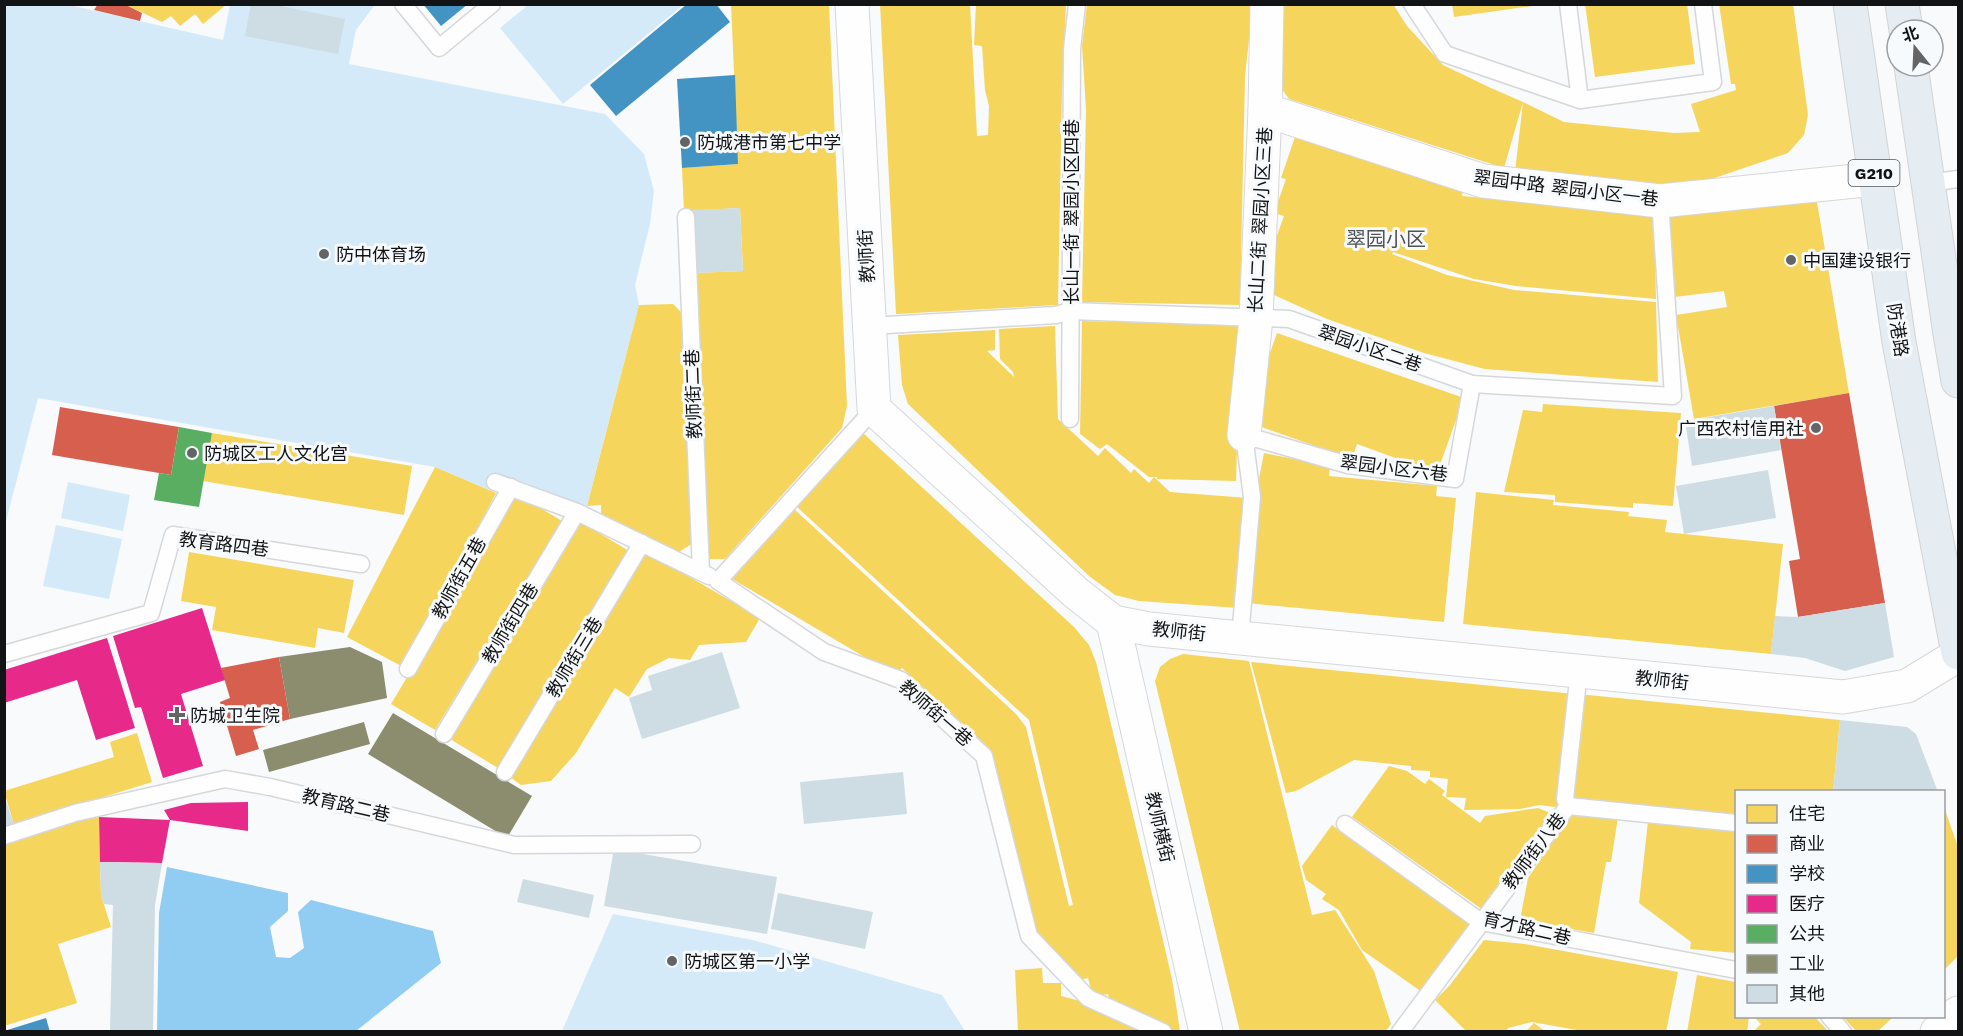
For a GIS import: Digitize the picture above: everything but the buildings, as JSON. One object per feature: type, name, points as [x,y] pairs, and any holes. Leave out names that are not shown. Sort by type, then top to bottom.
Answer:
[{"type":"highway","name":"防港路","points":[[1851,4],[1899,342],[1959,654]]},
{"type":"highway","name":"G210","points":[[1914,78],[1943,181],[1950,334],[1959,381]]},
{"type":"street","name":"教师街","points":[[852,4],[874,409],[1075,592],[1113,622],[1149,629],[1843,697],[1907,686],[1959,654]]},
{"type":"street","name":"长山二街 翠园小区三巷","points":[[1244,435],[1256,318],[1267,4]]},
{"type":"street","name":"翠园中路 翠园小区一巷","points":[[1265,110],[1483,181],[1660,201],[1875,179]]},
{"type":"street","name":"教师横街","points":[[1113,622],[1206,1032]]},
{"type":"street","points":[[1937,1032],[1959,1013]]},
{"type":"lane","points":[[403,4],[439,48],[492,4]]},
{"type":"lane","name":"长山一街 翠园小区四巷","points":[[1070,419],[1072,49],[1077,4]]},
{"type":"lane","points":[[1412,4],[1445,54],[1580,100],[1713,82],[1703,4]]},
{"type":"lane","points":[[1568,4],[1580,100]]},
{"type":"lane","name":"翠园小区二巷","points":[[870,326],[1056,315],[1071,311],[1288,319],[1472,384],[1673,396],[1660,201]]},
{"type":"lane","name":"教师街二巷","points":[[686,217],[701,571]]},
{"type":"lane","name":"翠园小区六巷","points":[[1244,435],[1348,465],[1455,479],[1472,384]]},
{"type":"lane","points":[[718,581],[874,409]]},
{"type":"lane","points":[[1240,638],[1252,497],[1244,435]]},
{"type":"lane","name":"教师街一巷","points":[[503,485],[577,512],[701,571],[824,652],[901,680],[984,756],[1029,936],[1088,998],[1163,1032]]},
{"type":"lane","name":"教师街五巷","points":[[408,669],[503,485]]},
{"type":"lane","name":"教师街四巷","points":[[444,734],[577,512]]},
{"type":"lane","name":"教育路四巷","points":[[4,654],[151,613],[173,535],[361,564]]},
{"type":"lane","name":"教师街三巷","points":[[505,772],[642,543]]},
{"type":"lane","points":[[1568,806],[1565,800],[1579,671]]},
{"type":"lane","name":"教育路二巷","points":[[4,836],[75,813],[225,779],[270,787],[514,846],[692,844]]},
{"type":"lane","name":"教师街八巷","points":[[1400,1032],[1568,806],[1735,823]]},
{"type":"lane","name":"育才路二巷","points":[[1345,824],[1481,922],[1735,970]]},
{"type":"lane","points":[[1830,1018],[1843,1032]]},
{"type":"shaded area","name":"防中体育场","points":[[5,5],[69,5],[223,40],[230,5],[372,5],[374,6],[356,30],[349,64],[605,114],[644,154],[654,191],[650,224],[635,285],[639,305],[586,509],[499,475],[492,491],[435,467],[38,398],[5,525]]},
{"type":"shaded area","points":[[528,5],[683,5],[563,104],[500,28]]},
{"type":"shaded area","points":[[68,482],[130,495],[123,531],[61,518]]},
{"type":"shaded area","points":[[56,525],[122,539],[109,599],[43,586]]},
{"type":"shaded area","name":"防城区第一小学","points":[[613,914],[753,940],[942,995],[965,1031],[562,1031]]},
{"type":"water","points":[[167,867],[288,893],[288,911],[270,927],[276,957],[290,958],[304,948],[298,912],[311,900],[433,931],[441,963],[356,1031],[157,1031],[159,913]]},
{"type":"place","name":"防城港市第七中学","points":[[685,142]]},
{"type":"place","name":"防中体育场","points":[[324,254]]},
{"type":"place","name":"中国建设银行","points":[[1791,260]]},
{"type":"place","name":"广西农村信用社","points":[[1816,428]]},
{"type":"place","name":"防城区工人文化宫","points":[[192,453]]},
{"type":"place","name":"防城卫生院","points":[[177,715]]},
{"type":"place","name":"防城区第一小学","points":[[672,961]]},
{"type":"district","name":"翠园小区","points":[[1386,239]]}]
